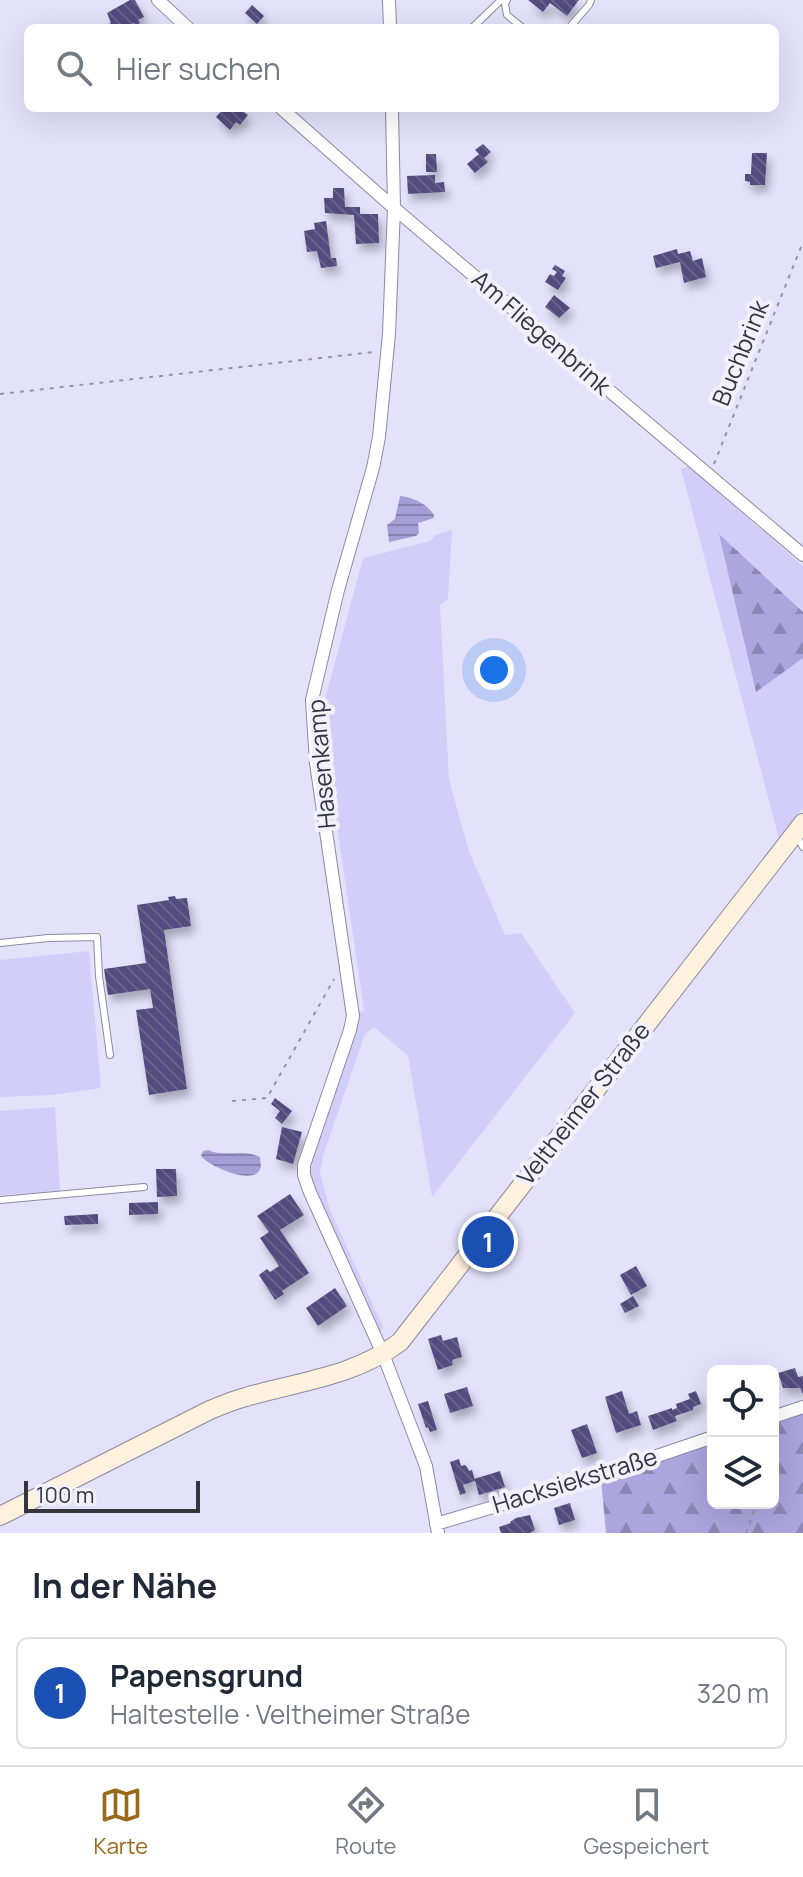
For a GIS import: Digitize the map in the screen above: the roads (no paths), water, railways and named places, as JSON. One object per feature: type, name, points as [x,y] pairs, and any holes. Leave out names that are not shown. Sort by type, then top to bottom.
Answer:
[{"type":"main road","name":"Veltheimer Straße","points":[[0,1516],[185,1420],[245,1397],[358,1367],[400,1342],[800,834]]},
{"type":"street","points":[[158,0],[184,24]]},
{"type":"street","points":[[389,0],[390,24]]},
{"type":"street","name":"Am Fliegenbrink","points":[[286,112],[803,555]]},
{"type":"street","name":"Hasenkamp","points":[[392,112],[394,208],[379,437],[312,700],[316,763],[353,1016],[304,1165],[304,1175],[383,1354],[426,1466],[437,1528]]},
{"type":"street","points":[[779,1415],[803,1407]]},
{"type":"street","name":"Hacksiekstraße","points":[[437,1528],[707,1439]]},
{"type":"lane","points":[[477,24],[504,0],[507,15],[518,24]]},
{"type":"lane","points":[[572,24],[591,0]]},
{"type":"lane","points":[[0,943],[97,937],[110,1055]]},
{"type":"lane","points":[[0,1200],[144,1187]]},
{"type":"place","name":"Papensgrund","points":[[488,1242]]}]
